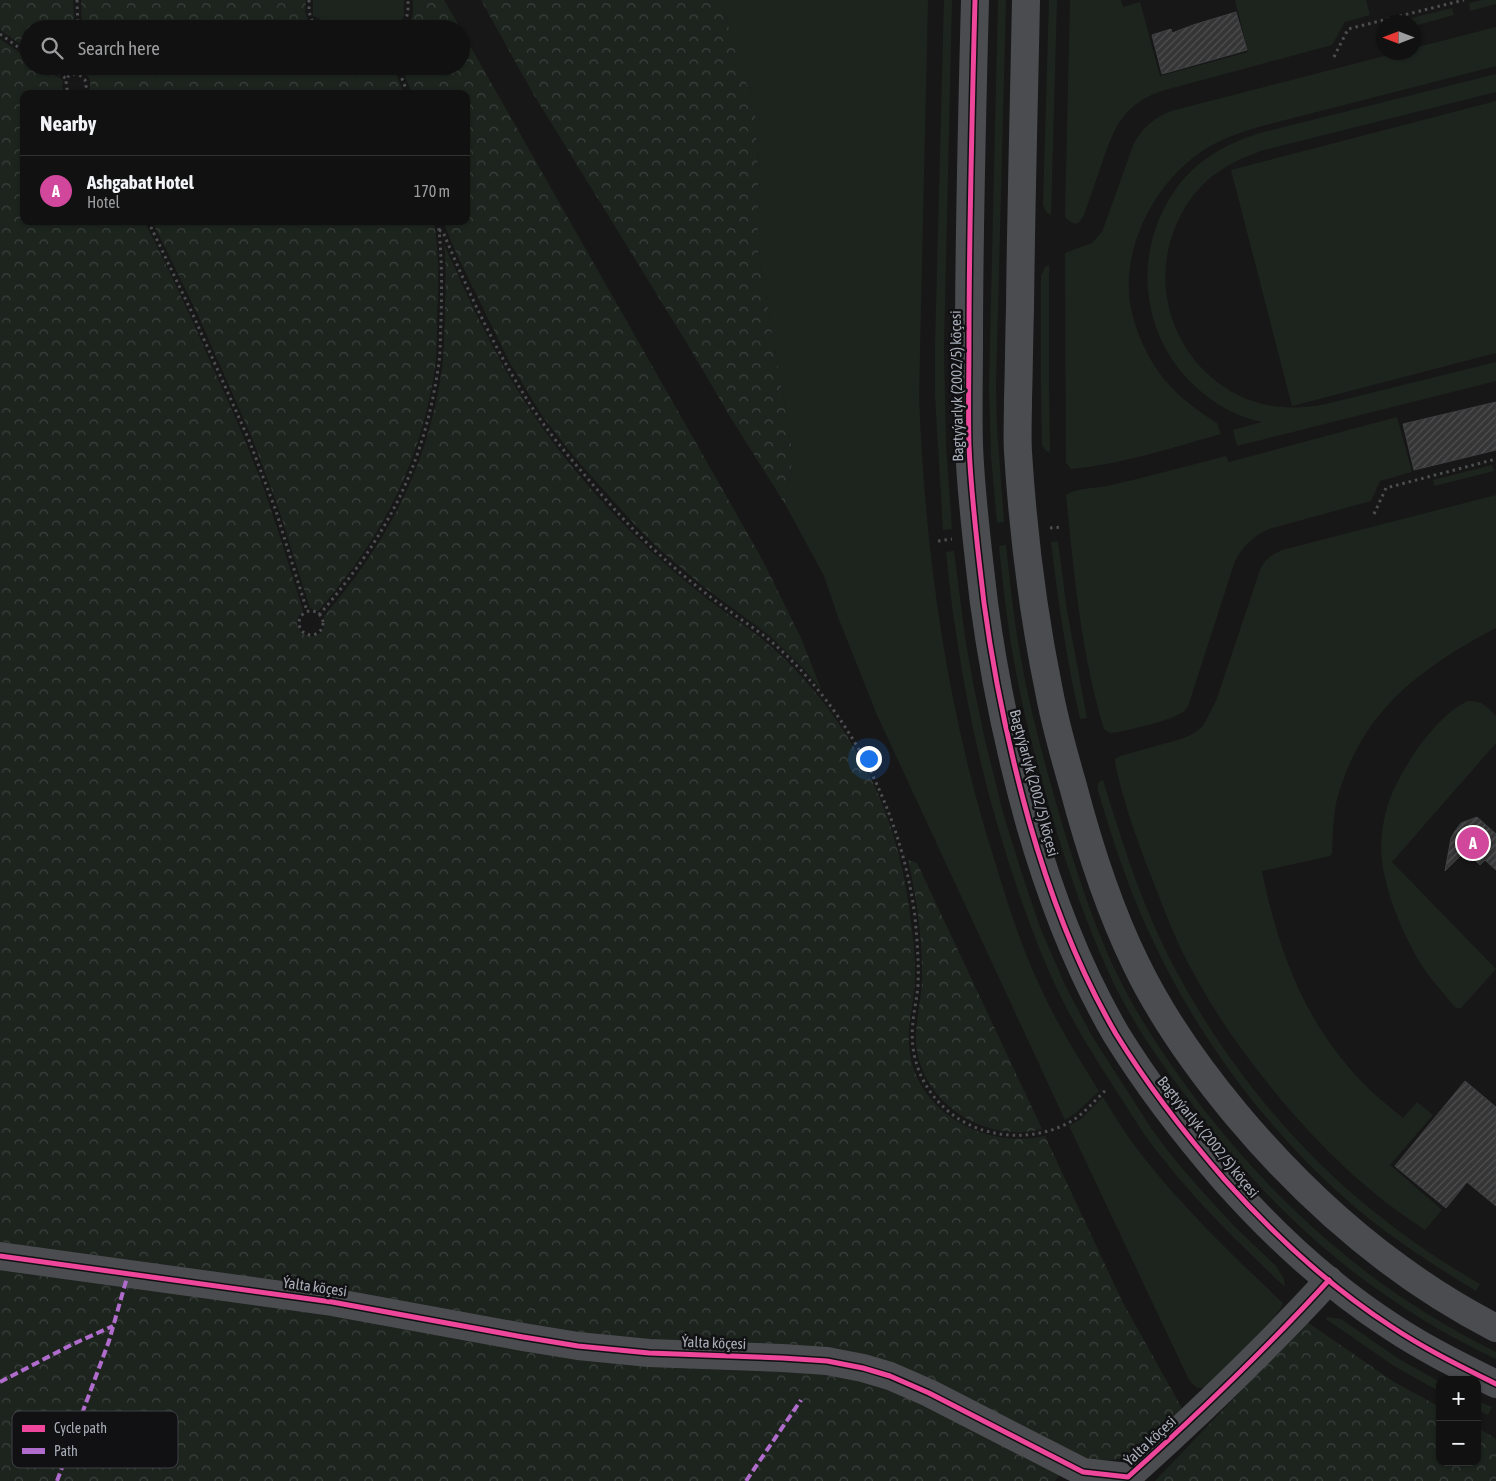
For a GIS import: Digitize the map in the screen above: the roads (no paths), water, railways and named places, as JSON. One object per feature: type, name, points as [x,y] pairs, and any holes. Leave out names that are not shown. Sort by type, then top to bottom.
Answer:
[{"type":"street","name":"Bagtyýarlyk (2002/5) köçesi","points":[[975,0],[969,227],[969,446],[976,537],[989,638],[1001,708],[1015,772],[1054,899],[1075,952],[1115,1032],[1145,1080],[1212,1165],[1254,1212],[1291,1248],[1389,1326],[1436,1354],[1496,1384]]},
{"type":"street","points":[[1026,0],[1018,447],[1021,487],[1038,632],[1050,695],[1085,831],[1102,883],[1118,926],[1157,1004],[1193,1058],[1253,1134],[1294,1179],[1334,1217],[1376,1251],[1460,1308],[1496,1328]]},
{"type":"street","name":"Ýalta köçesi","points":[[0,1256],[349,1304],[578,1346],[649,1353],[827,1361],[864,1368],[890,1376],[937,1397],[1083,1472],[1128,1477],[1197,1415],[1292,1321],[1329,1280]]},
{"type":"place","name":"Ashgabat Hotel","points":[[1473,843]]}]
